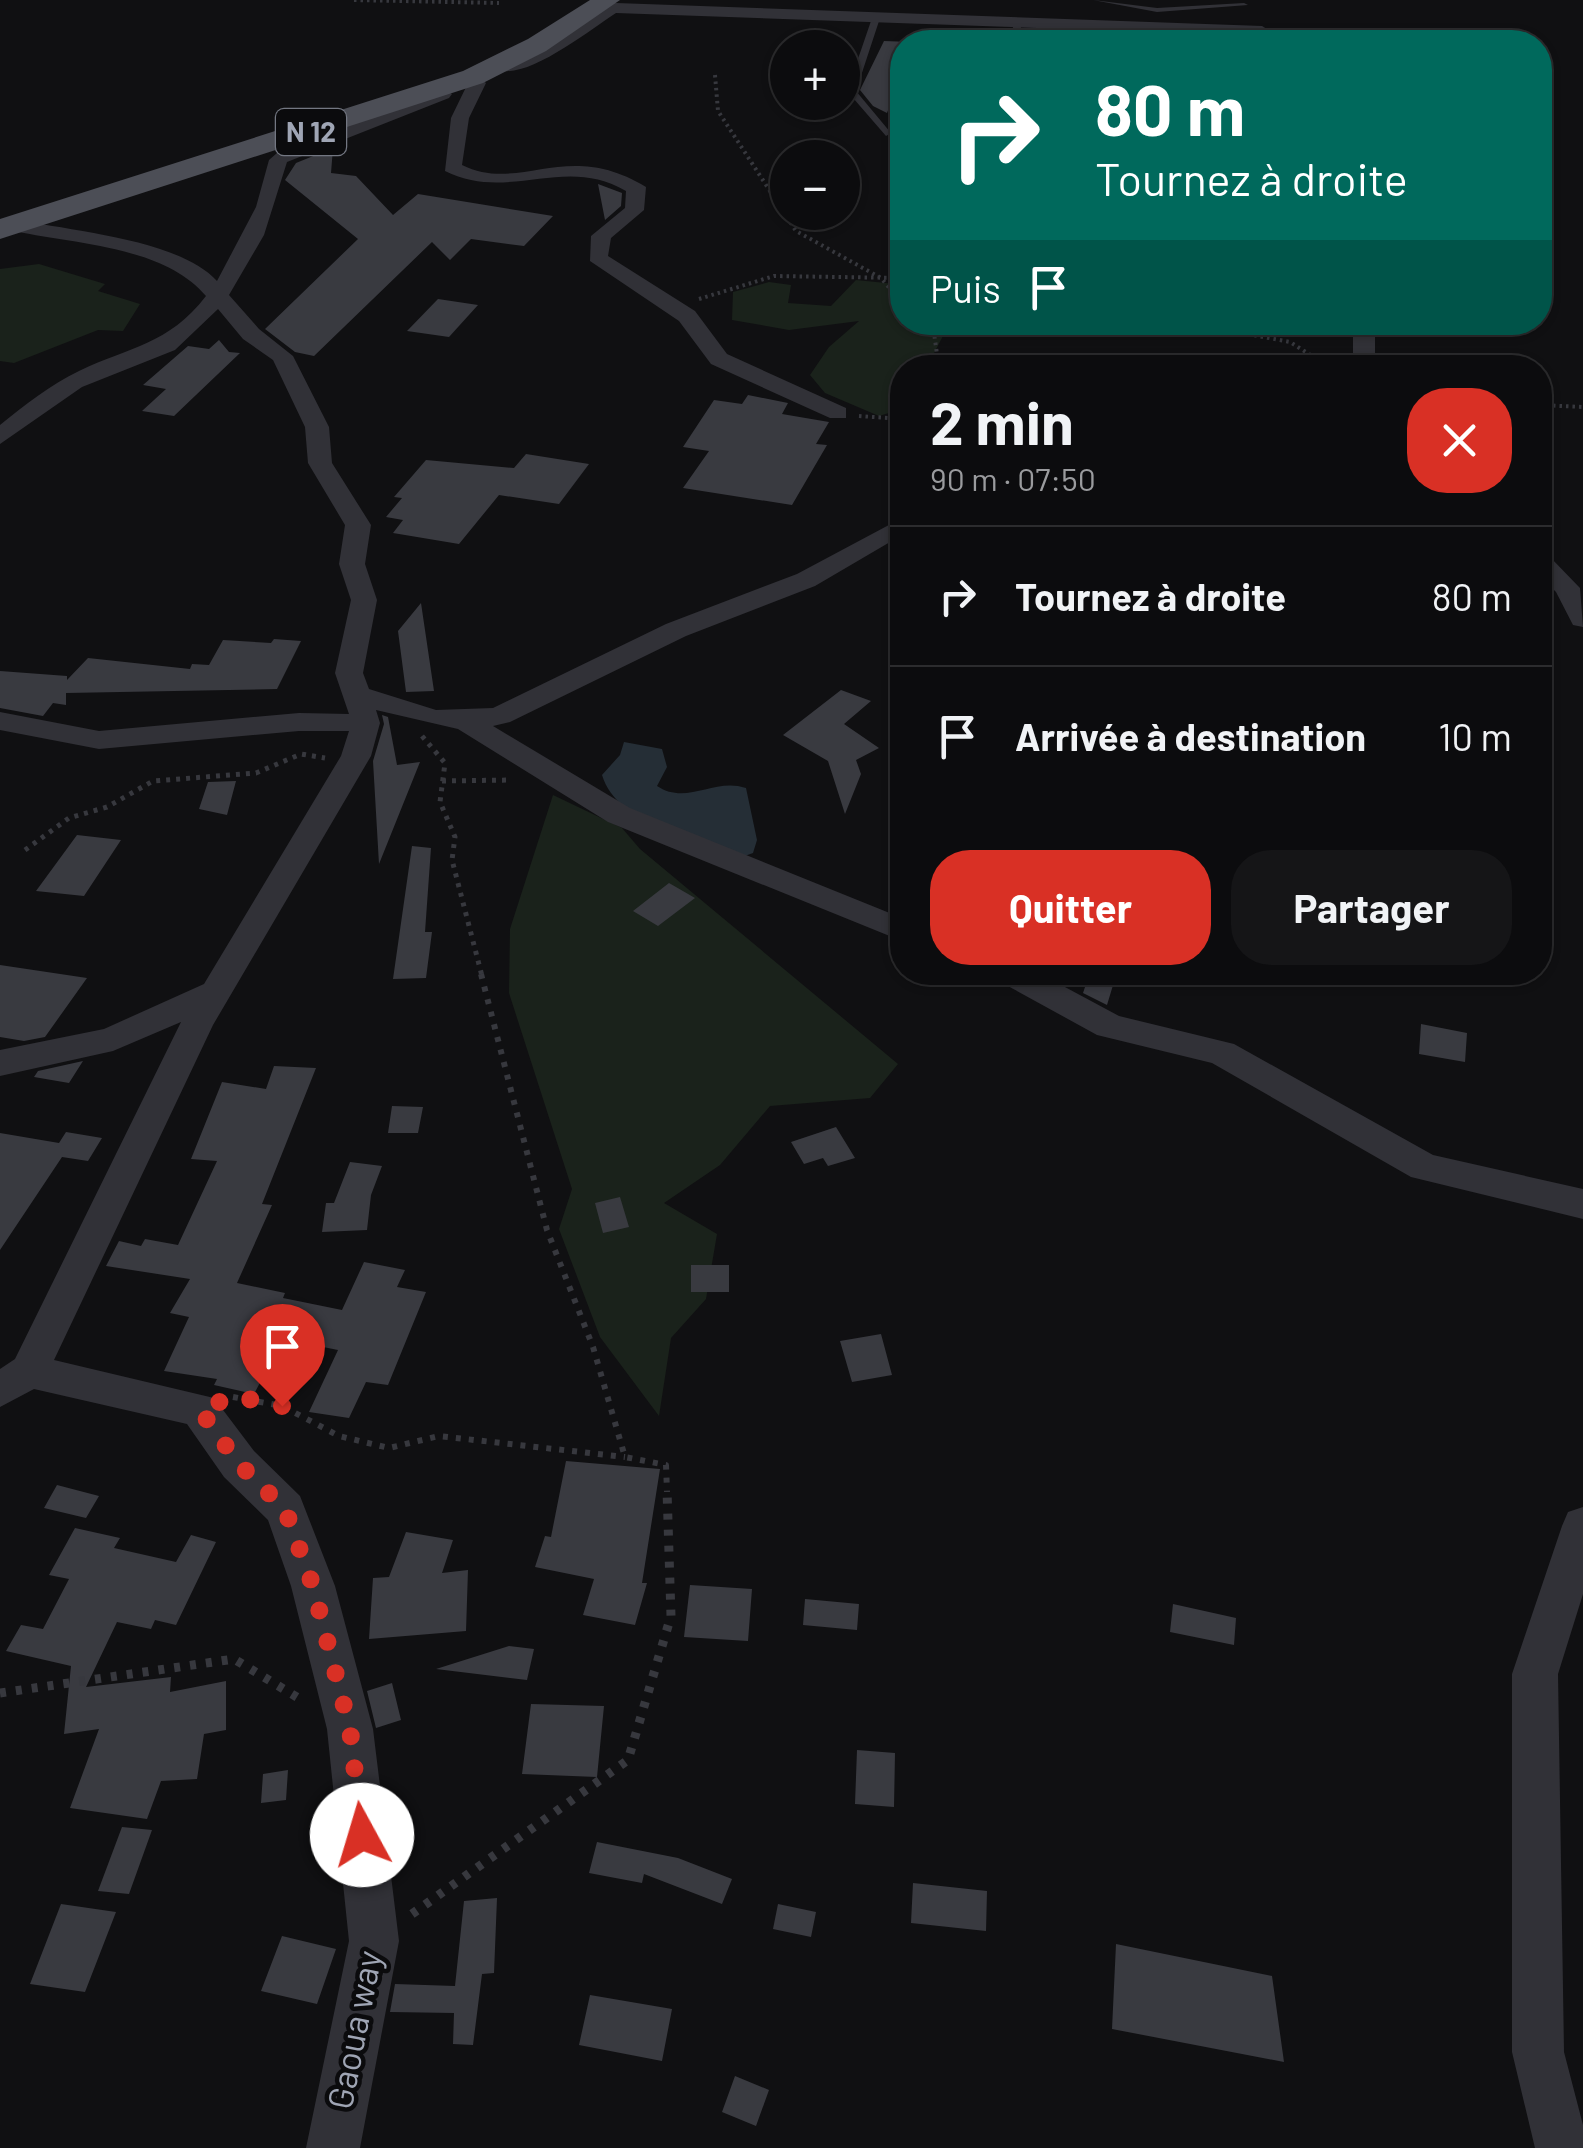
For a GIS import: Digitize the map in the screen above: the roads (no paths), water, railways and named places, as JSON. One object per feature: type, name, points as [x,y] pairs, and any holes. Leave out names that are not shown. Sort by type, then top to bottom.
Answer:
[{"type":"main road","name":"N 12","points":[[5,224],[475,80],[598,4]]},
{"type":"main road","name":"N 12","points":[[5,224],[464,70],[598,4]]},
{"type":"street","points":[[1243,3],[1261,30]]},
{"type":"street","points":[[598,4],[1227,30]]},
{"type":"street","points":[[0,438],[40,404],[97,370],[170,344],[218,296],[252,243],[262,206],[275,190],[278,160],[292,150],[475,80]]},
{"type":"street","points":[[475,80],[460,118],[452,167],[480,178],[587,168],[610,173],[640,191],[634,210],[601,236],[597,257],[609,269],[678,310],[719,359],[838,413]]},
{"type":"street","points":[[5,224],[161,256],[198,272],[251,334],[282,356],[317,427],[320,464],[358,526],[352,564],[364,600],[350,673],[361,709],[356,756],[196,1025],[15,1380]]},
{"type":"street","points":[[0,721],[100,740],[299,722],[395,706],[434,718],[465,721],[500,716],[676,630],[806,580],[890,531]]},
{"type":"street","points":[[1552,574],[1567,588],[1583,619]]},
{"type":"street","points":[[465,721],[632,820],[890,925]]},
{"type":"street","points":[[1033,985],[1109,1026],[1222,1053],[1424,1167],[1583,1204]]},
{"type":"street","points":[[0,1063],[32,1051],[78,1049],[125,1035],[178,1005],[218,991]]},
{"type":"street","name":"Gaoua way","points":[[15,1380],[200,1410],[239,1464],[285,1509],[313,1586],[350,1729],[374,1941],[332,2148]]},
{"type":"street","points":[[1562,2148],[1538,2052],[1535,1674],[1583,1526]]},
{"type":"lane","points":[[1096,0],[1156,10],[1243,3]]},
{"type":"lane","points":[[876,18],[851,91],[886,133]]},
{"type":"lane","points":[[1016,24],[1018,30]]}]
